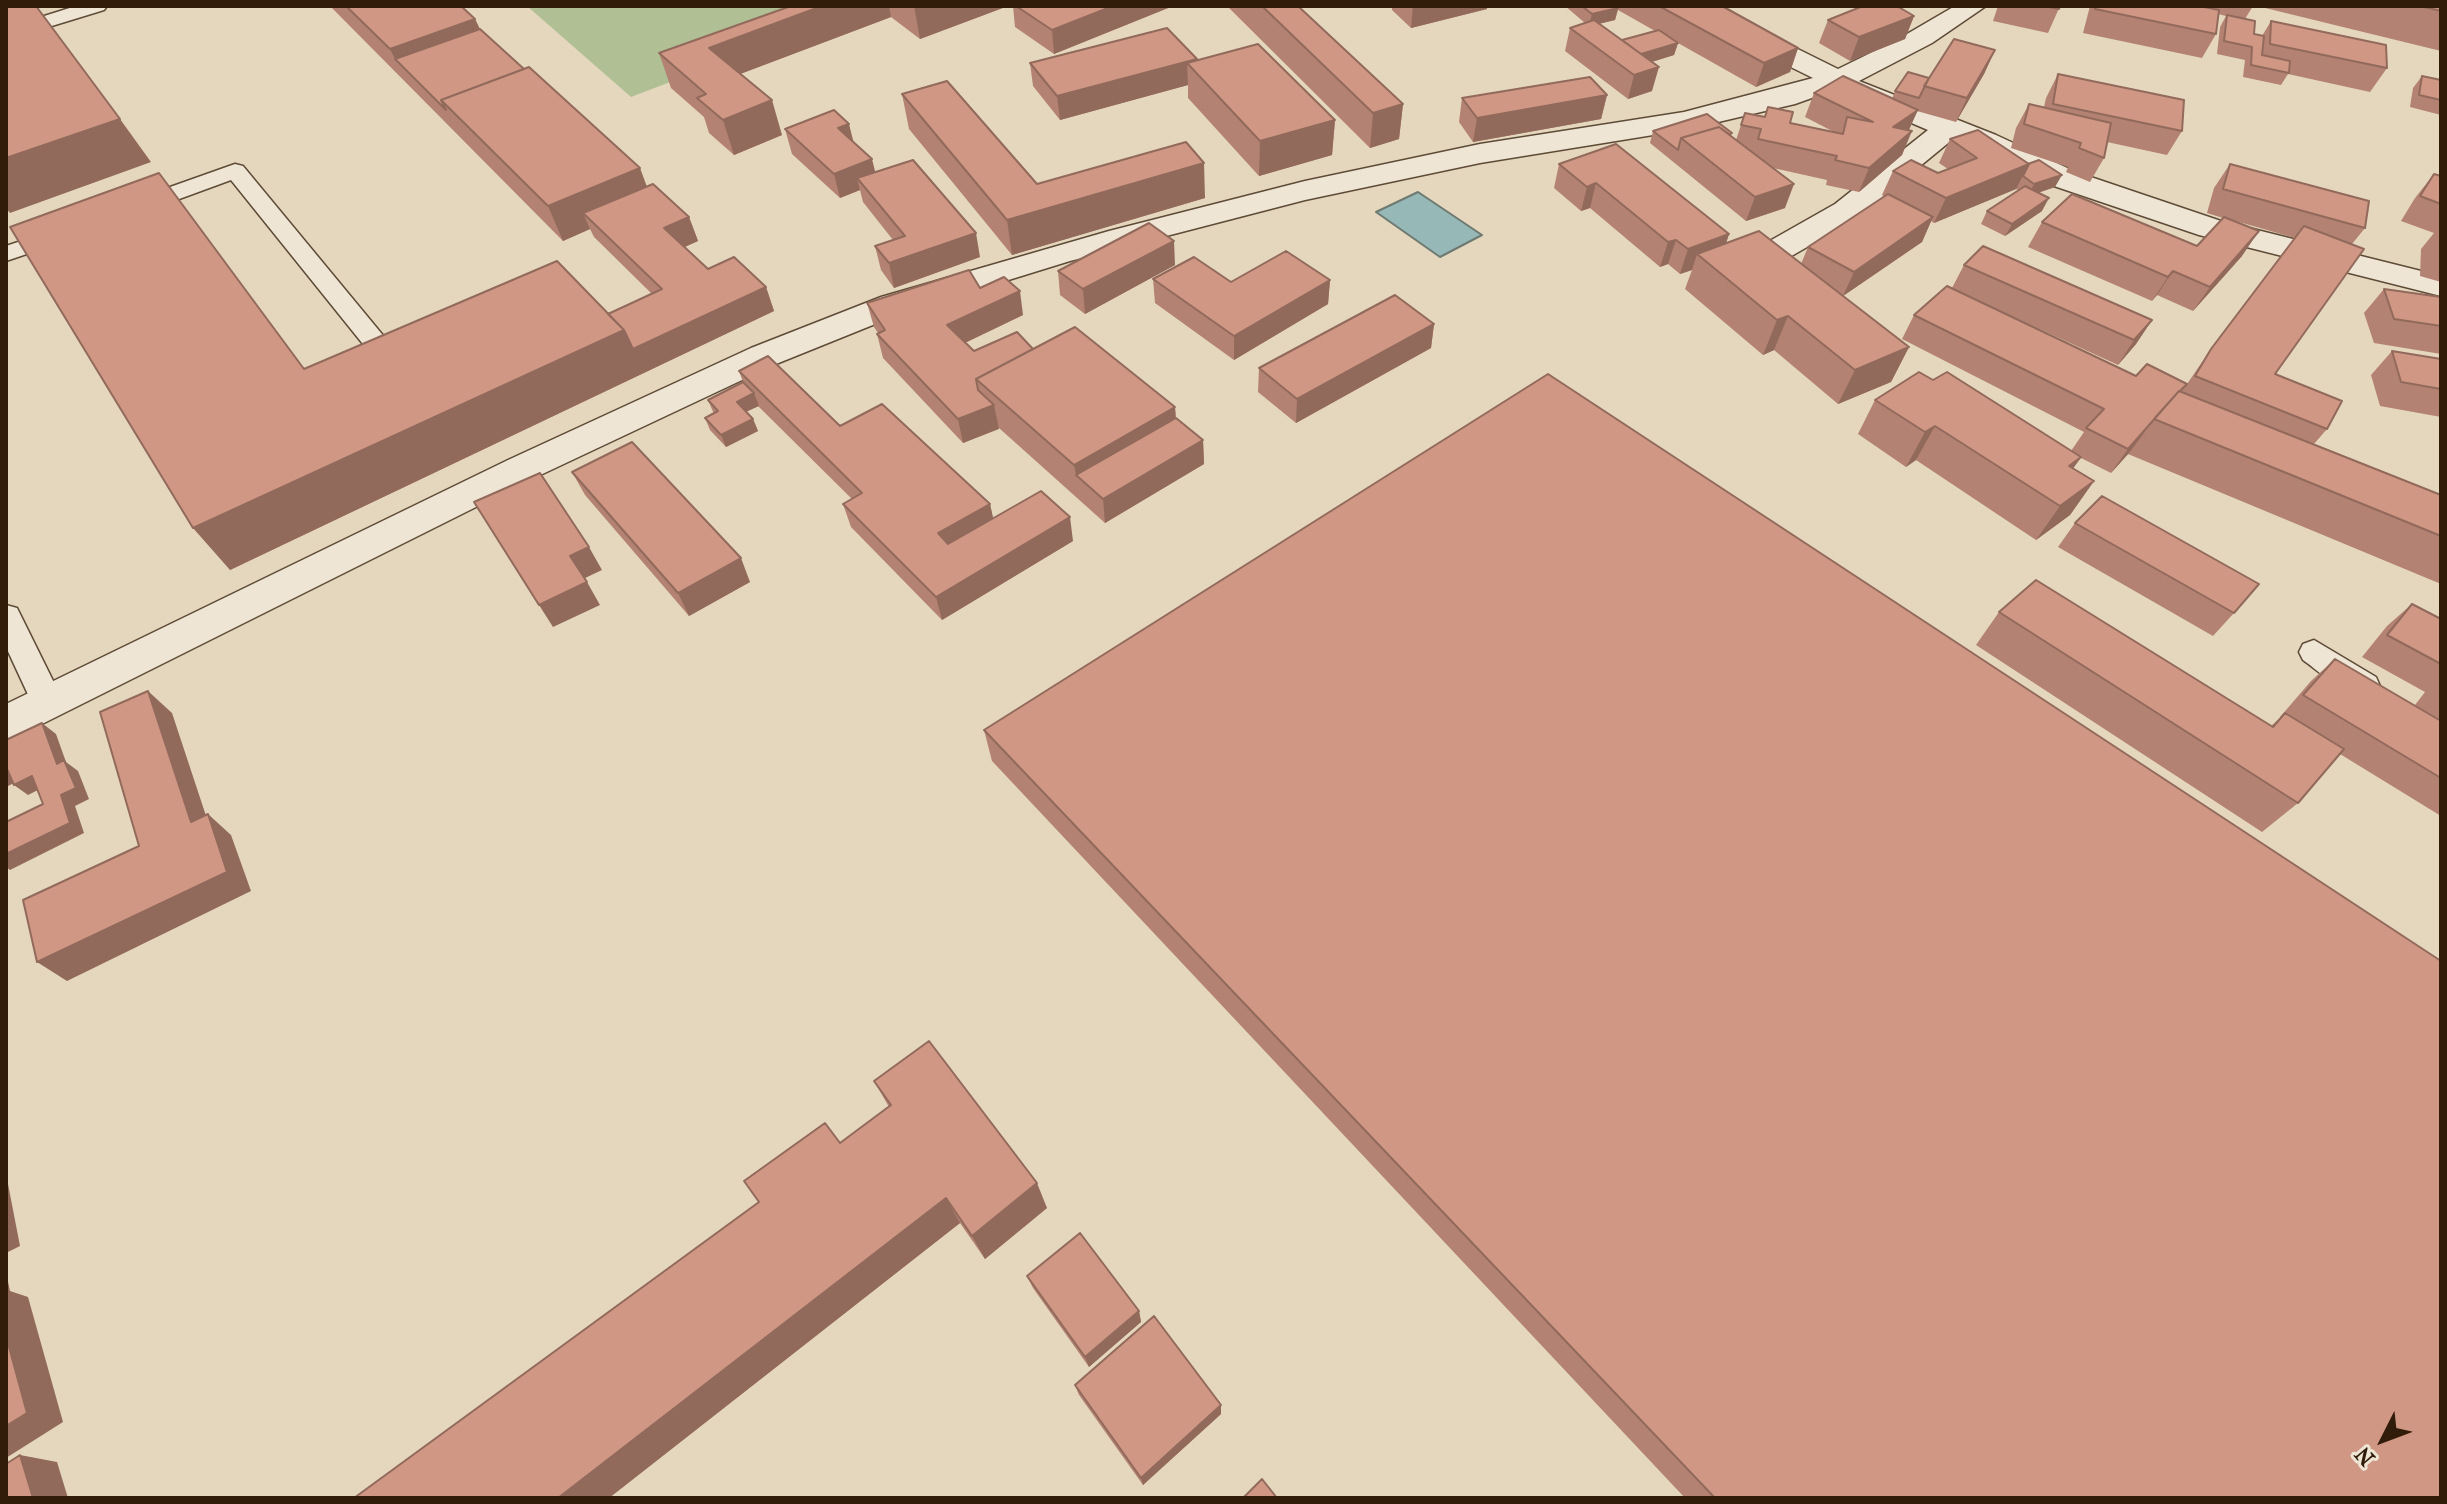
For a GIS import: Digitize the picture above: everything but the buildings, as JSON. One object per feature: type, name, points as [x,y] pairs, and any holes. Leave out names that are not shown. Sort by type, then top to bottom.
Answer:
[{"type":"street","points":[[1689,6],[1769,43],[1835,81],[1985,141],[2065,179],[2210,228],[2441,286]]},
{"type":"street","points":[[6,724],[398,526],[851,317],[995,273],[1244,205],[1434,162],[1704,117],[1771,102],[1835,81],[1928,35],[1973,6]]},
{"type":"street","points":[[1764,258],[1846,211],[1948,128]]},
{"type":"lane","points":[[6,34],[97,6]]},
{"type":"lane","points":[[6,254],[235,171],[396,368]]},
{"type":"lane","points":[[6,616],[48,703]]},
{"type":"lane","points":[[2314,652],[2390,703]]},
{"type":"green space","points":[[527,6],[868,6],[631,97]]},
{"type":"water","points":[[1418,192],[1482,235],[1440,257],[1376,212]]}]
